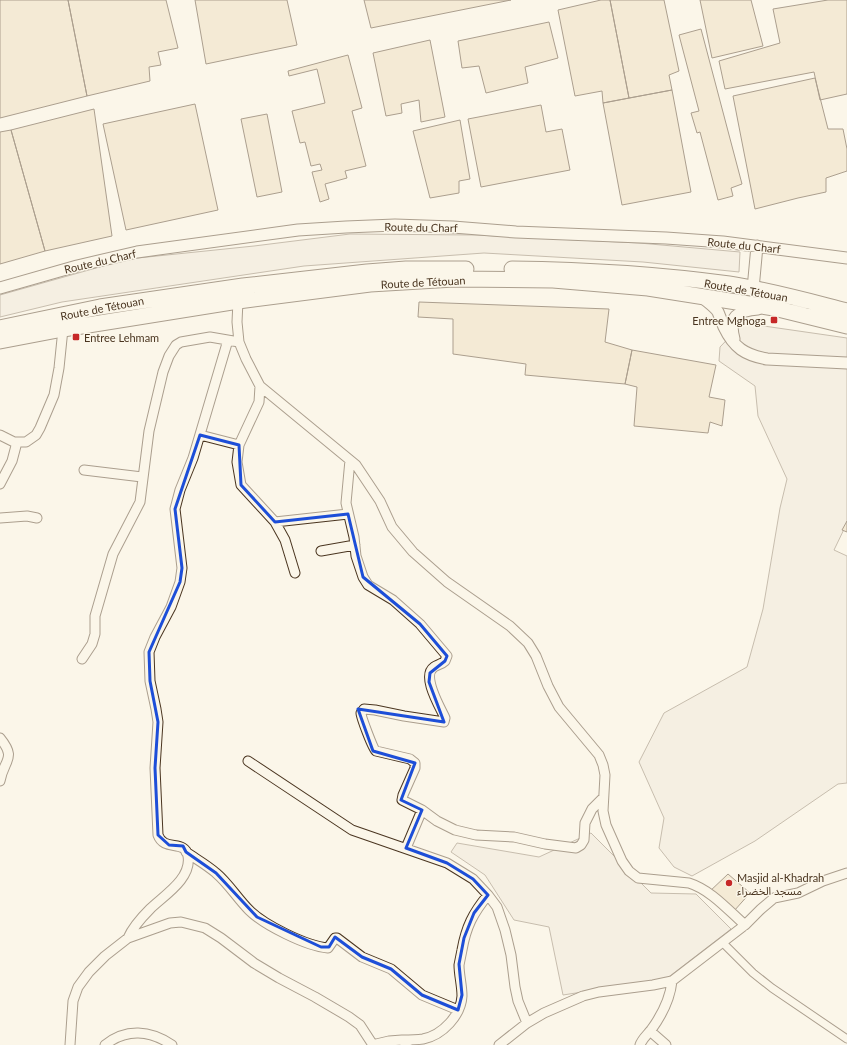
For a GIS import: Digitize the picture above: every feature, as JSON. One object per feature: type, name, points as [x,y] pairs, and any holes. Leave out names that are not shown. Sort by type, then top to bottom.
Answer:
[{"type":"highway","name":"Route de Tétouan","points":[[0,328],[100,307],[164,296],[286,281],[406,270],[575,270],[647,275],[728,284],[847,311]]},
{"type":"highway","name":"Route de Tétouan","points":[[0,341],[63,329],[238,301],[370,284],[461,279],[553,280],[648,288],[774,308],[847,326]]},
{"type":"street","name":"Route du Charf","points":[[0,288],[77,266],[137,252],[290,231],[346,227],[453,227],[516,232],[673,239],[757,246],[847,258]]},
{"type":"street","points":[[753,289],[757,246]]},
{"type":"street","points":[[702,297],[718,312],[729,336],[736,346],[746,353],[767,359],[847,362]]},
{"type":"street","points":[[238,301],[237,322],[239,342],[246,360],[260,386],[356,465],[370,485],[392,527],[413,552],[447,582],[510,626],[528,643],[536,656],[548,686],[559,707],[599,755],[605,775],[603,811],[606,825],[622,861],[629,871],[638,878],[689,883],[696,886],[721,903],[745,925]]},
{"type":"street","points":[[736,346],[731,328],[733,320],[736,316],[744,310],[774,308]]},
{"type":"street","points":[[0,435],[8,440],[26,442],[36,435],[54,395],[59,368],[63,329]]},
{"type":"street","points":[[82,659],[92,644],[95,634],[95,616],[113,554],[140,502],[149,431],[163,372],[172,351],[176,345],[181,342],[210,337],[239,342]]},
{"type":"street","points":[[128,938],[136,924],[150,908],[177,884],[186,867],[188,855],[184,848],[181,846],[168,845],[159,838],[158,835],[155,768],[158,722],[150,681],[149,652],[174,600],[180,582],[182,568],[175,509],[180,490],[193,458],[228,340]]},
{"type":"street","points":[[260,386],[259,402],[238,445],[238,462],[241,485],[275,522],[285,540],[295,574]]},
{"type":"street","points":[[200,435],[238,445]]},
{"type":"street","points":[[0,484],[12,461],[17,442]]},
{"type":"street","points":[[350,460],[346,503],[356,556],[363,577],[368,585],[393,600],[420,624],[447,656],[446,661],[434,667],[430,673],[429,682],[445,718],[444,722],[375,710],[364,709],[361,713],[362,722],[371,738],[373,748],[376,751],[410,759],[415,763],[415,768],[402,800],[422,810],[437,821],[454,830],[476,835],[514,837],[545,844],[576,848],[581,845],[584,840],[585,823],[592,809],[603,798]]},
{"type":"street","points":[[84,470],[142,477]]},
{"type":"street","points":[[275,522],[348,514]]},
{"type":"street","points":[[0,518],[27,516],[38,518]]},
{"type":"street","points":[[321,551],[355,545]]},
{"type":"street","points":[[0,738],[8,747],[10,753],[9,758],[3,768],[0,781]]},
{"type":"street","points":[[248,761],[352,830],[447,863],[473,879],[488,895],[496,907],[506,930],[515,988],[518,1001],[527,1023]]},
{"type":"street","points":[[406,848],[422,810]]},
{"type":"street","points":[[186,852],[216,873],[257,918],[279,930],[321,947],[328,948],[334,938],[337,938],[362,957],[391,969],[422,995],[458,1010]]},
{"type":"street","points":[[499,1045],[544,1012],[583,996],[599,992],[672,981],[723,943],[774,898],[798,893],[823,881],[847,873]]},
{"type":"street","points":[[70,1045],[73,1001],[78,987],[89,972],[105,956],[128,938],[170,923],[181,922],[205,928],[260,967],[350,1017],[360,1025],[373,1045],[389,1041],[405,1043],[423,1039],[434,1035],[455,1017],[462,995],[459,964],[464,938],[474,913],[488,895]]},
{"type":"street","points":[[723,943],[762,980],[847,1039]]},
{"type":"street","points":[[640,1045],[665,1007],[672,981]]},
{"type":"street","points":[[650,1031],[666,1045]]},
{"type":"street","points":[[105,1045],[121,1035],[131,1033],[150,1034],[172,1045]]},
{"type":"highlighted area","points":[[200,435],[239,445],[241,485],[275,522],[348,514],[363,577],[420,624],[447,656],[445,661],[430,673],[429,682],[444,722],[358,709],[373,751],[415,763],[401,800],[422,810],[406,848],[447,863],[473,879],[488,895],[474,913],[464,938],[459,964],[462,995],[458,1010],[422,995],[391,969],[362,957],[335,937],[329,947],[321,947],[257,917],[216,873],[186,852],[183,846],[169,845],[158,835],[155,768],[158,722],[150,681],[149,652],[180,582],[182,568],[175,509]]},
{"type":"shaded area","points":[[350,234],[476,235],[639,243],[740,252],[739,272],[643,262],[484,253],[304,266],[62,302],[0,317],[0,295],[128,259]]},
{"type":"shaded area","points":[[743,323],[847,338],[847,523],[834,550],[847,556],[847,783],[838,784],[755,841],[692,876],[674,867],[659,848],[664,818],[639,762],[664,713],[747,667],[763,609],[780,508],[787,479],[758,416],[755,386],[719,361],[720,347]]},
{"type":"shaded area","points":[[591,833],[651,893],[696,894],[731,929],[666,979],[563,995],[549,927],[514,920],[485,875],[451,852],[457,843],[539,857]]},
{"type":"building","points":[[0,0],[68,0],[87,96],[0,118]]},
{"type":"building","points":[[68,0],[166,0],[178,48],[158,52],[161,65],[149,67],[150,81],[87,96]]},
{"type":"building","points":[[195,0],[287,0],[297,45],[206,64]]},
{"type":"building","points":[[364,0],[511,0],[371,28]]},
{"type":"building","points":[[601,0],[610,0],[629,98],[603,103],[602,91],[575,96],[558,10]]},
{"type":"building","points":[[610,0],[664,0],[679,71],[669,75],[672,90],[629,98]]},
{"type":"building","points":[[700,0],[751,0],[763,46],[712,58]]},
{"type":"building","points":[[828,0],[847,0],[847,94],[820,100],[814,72],[725,89],[719,61],[780,43],[773,9]]},
{"type":"building","points":[[549,22],[558,58],[525,67],[528,83],[486,93],[479,66],[462,68],[458,41]]},
{"type":"building","points":[[701,29],[742,184],[731,188],[733,196],[718,200],[700,132],[697,133],[691,113],[699,111],[679,35]]},
{"type":"building","points":[[430,40],[445,117],[421,122],[419,100],[401,104],[402,113],[386,116],[373,53]]},
{"type":"building","points":[[348,55],[362,108],[352,111],[366,166],[345,171],[347,178],[325,184],[329,199],[320,202],[312,172],[322,170],[320,164],[311,166],[305,142],[300,143],[292,111],[325,103],[317,69],[289,76],[288,71]]},
{"type":"building","points":[[815,78],[828,129],[843,129],[847,149],[847,171],[826,178],[826,192],[755,209],[733,96]]},
{"type":"building","points":[[672,90],[691,192],[622,205],[603,103]]},
{"type":"building","points":[[195,104],[218,210],[126,230],[103,124]]},
{"type":"building","points":[[541,105],[546,132],[562,129],[570,170],[481,187],[468,119]]},
{"type":"building","points":[[94,109],[112,236],[45,251],[11,130]]},
{"type":"building","points":[[267,114],[282,192],[257,197],[241,119]]},
{"type":"building","points":[[460,120],[470,179],[459,181],[459,193],[430,198],[413,131]]},
{"type":"building","points":[[11,130],[45,251],[0,264],[0,132]]},
{"type":"building","points":[[419,302],[609,309],[605,342],[632,350],[625,384],[525,375],[526,364],[453,354],[453,319],[418,317]]},
{"type":"building","points":[[632,350],[716,365],[709,397],[725,400],[722,426],[710,422],[708,433],[634,426],[637,387],[625,384]]},
{"type":"building","points":[[847,521],[847,532],[842,530]]},
{"type":"building","name":"Masjid al-Khadrah مسجد الخضراء","points":[[728,874],[750,893],[734,911],[708,893]]},
{"type":"place","name":"Entree Mghoga","points":[[774,320]]},
{"type":"place","name":"Entree Lehmam","points":[[76,337]]},
{"type":"place","name":"Masjid al-Khadrah مسجد الخضراء","points":[[729,883]]}]
